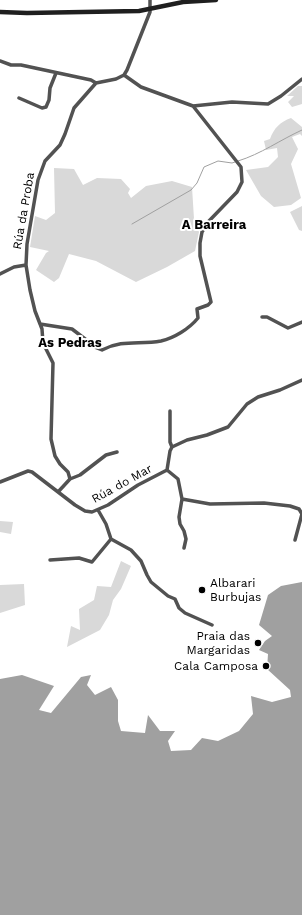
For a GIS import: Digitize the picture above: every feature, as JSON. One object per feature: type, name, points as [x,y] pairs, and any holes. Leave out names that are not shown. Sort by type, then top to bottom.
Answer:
[{"type":"main road","points":[[0,12],[106,12],[150,10],[183,2],[216,0]]},
{"type":"street","points":[[0,61],[11,65],[21,65],[91,80],[96,83],[116,80],[124,74],[132,59],[150,10],[150,0]]},
{"type":"street","points":[[19,98],[42,108],[46,107],[49,100],[50,88],[56,72]]},
{"type":"street","points":[[124,74],[141,88],[193,106],[232,102],[268,104],[281,96],[302,79]]},
{"type":"street","name":"Rúa da Proba","points":[[0,274],[14,267],[26,265],[27,244],[38,180],[42,168],[45,161],[60,144],[74,108],[96,83]]},
{"type":"street","points":[[40,324],[72,329],[97,348],[102,350],[119,343],[161,341],[177,335],[193,324],[198,318],[197,309],[208,305],[211,302],[200,256],[202,232],[208,222],[237,192],[242,182],[241,167],[193,106]]},
{"type":"street","points":[[26,265],[35,311],[42,329],[43,343],[53,363],[51,420],[55,456],[68,472],[70,479]]},
{"type":"street","points":[[262,317],[267,317],[288,328],[302,322]]},
{"type":"street","points":[[170,411],[170,442],[172,447],[187,440],[207,435],[228,426],[247,404],[258,396],[280,390],[302,380]]},
{"type":"street","name":"Rúa do Mar","points":[[0,482],[28,471],[35,473],[75,505],[85,511],[92,512],[123,496],[138,485],[166,470],[172,447]]},
{"type":"street","points":[[58,492],[70,479],[80,475],[106,456],[116,452]]},
{"type":"street","points":[[166,470],[178,479],[182,499],[179,517],[186,539],[184,548]]},
{"type":"street","points":[[182,499],[210,504],[264,503],[290,506],[299,509],[302,514],[295,540]]},
{"type":"street","points":[[98,510],[106,524],[111,539],[131,550],[141,561],[147,576],[152,582],[168,596],[175,599],[179,608],[186,613],[212,625]]},
{"type":"street","points":[[50,560],[80,558],[92,562],[111,539]]},
{"type":"shaded area","points":[[298,86],[302,86],[302,104],[292,107],[288,102],[294,96],[287,96]]},
{"type":"shaded area","points":[[291,118],[302,127],[302,136],[300,134],[292,137],[298,149],[291,164],[301,198],[291,205],[274,207],[261,196],[246,170],[268,167],[278,157],[277,148],[266,150],[264,141],[270,139],[273,132],[284,121]]},
{"type":"shaded area","points":[[54,168],[74,169],[83,185],[97,178],[121,179],[130,189],[128,193],[131,198],[146,186],[172,181],[192,187],[194,219],[199,232],[195,251],[136,282],[96,261],[69,254],[59,278],[54,282],[36,270],[46,253],[49,251],[30,247],[35,216],[46,220],[55,213]]},
{"type":"shaded area","points":[[302,206],[302,231],[299,230],[290,212]]},
{"type":"shaded area","points":[[0,521],[13,522],[11,534],[0,532]]},
{"type":"shaded area","points":[[121,561],[131,566],[121,589],[113,600],[109,615],[100,630],[67,647],[71,626],[80,630],[79,609],[94,600],[97,586],[111,587]]},
{"type":"shaded area","points":[[302,582],[302,915],[0,915],[0,679],[22,675],[54,686],[39,710],[51,713],[81,677],[91,675],[87,685],[95,695],[111,687],[118,700],[118,721],[121,731],[145,733],[148,715],[160,731],[175,731],[168,741],[171,751],[191,750],[202,738],[218,741],[239,731],[253,714],[251,696],[272,702],[291,697],[290,690],[267,669],[268,654],[259,650],[265,641],[272,636],[259,625],[268,595],[281,586]]},
{"type":"shaded area","points":[[24,584],[25,605],[0,613],[0,585]]},
{"type":"waterway","points":[[238,161],[255,155],[302,130]]},
{"type":"waterway","points":[[132,224],[191,190],[197,183],[204,167],[218,161],[235,162]]},
{"type":"place","name":"Albarari Burbujas","points":[[202,590]]},
{"type":"place","name":"Praia das Margaridas","points":[[258,643]]},
{"type":"place","name":"Cala Camposa","points":[[266,666]]},
{"type":"district","name":"A Barreira","points":[[214,225]]},
{"type":"district","name":"As Pedras","points":[[70,343]]}]
